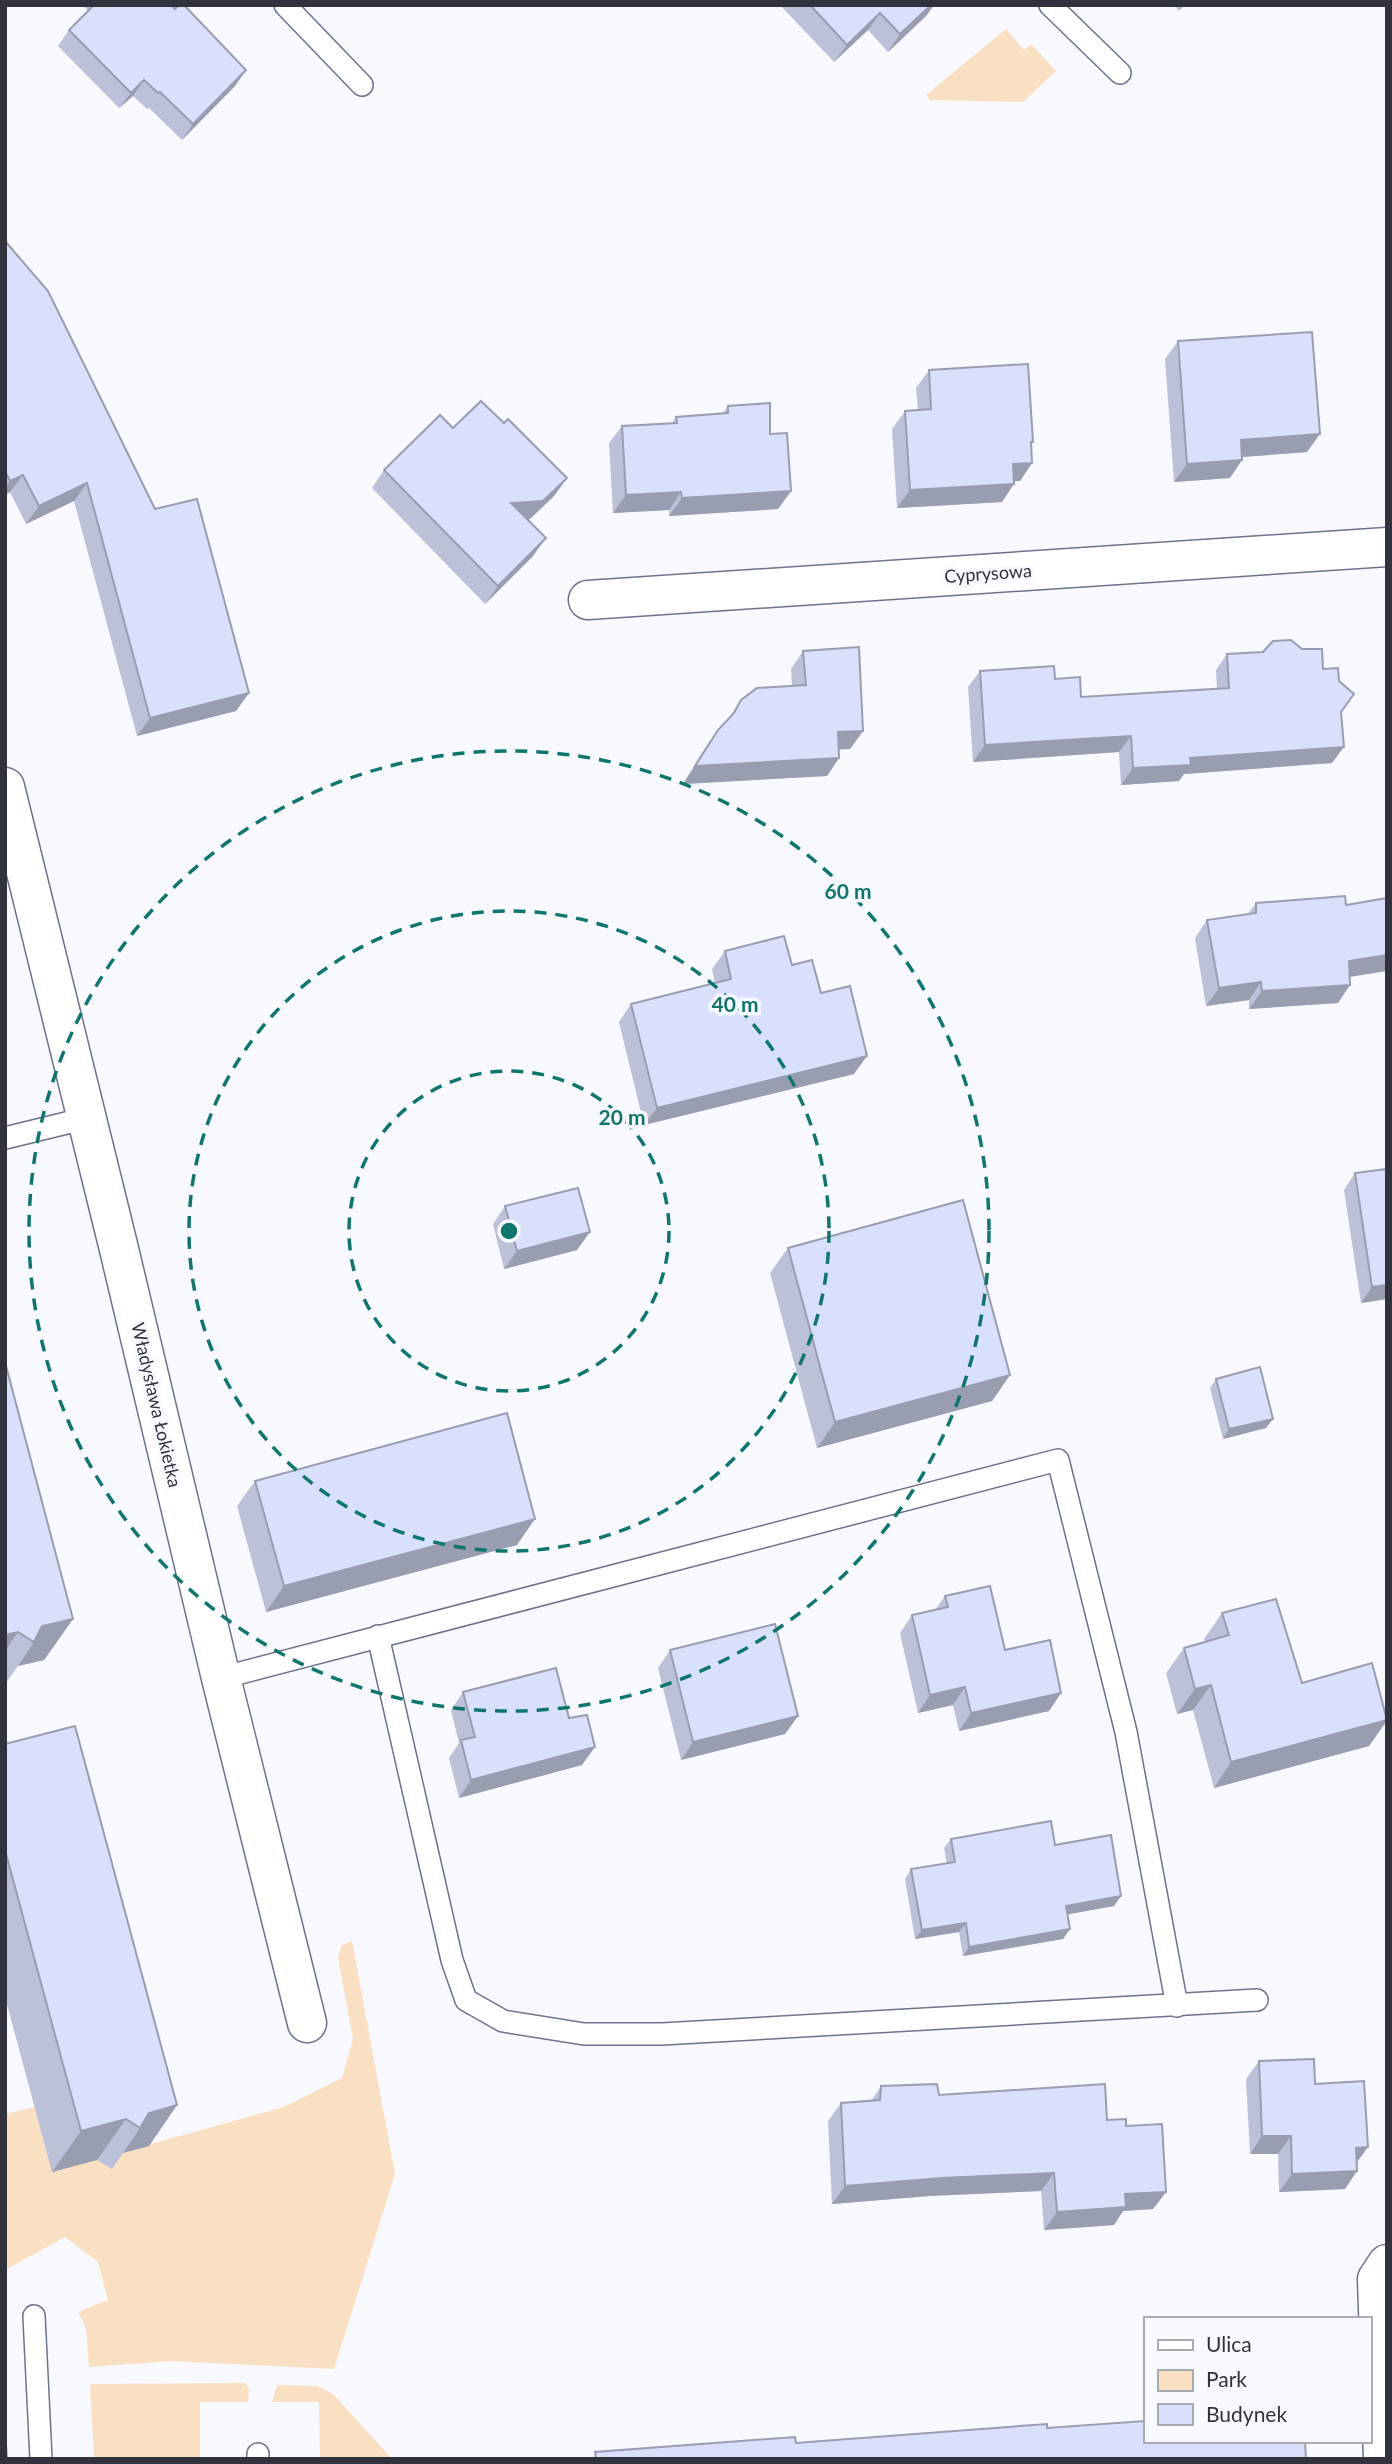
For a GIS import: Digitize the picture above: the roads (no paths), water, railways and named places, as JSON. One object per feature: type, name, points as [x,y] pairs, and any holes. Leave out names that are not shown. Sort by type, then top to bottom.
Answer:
[{"type":"street","name":"Cyprysowa","points":[[588,600],[1387,547]]},
{"type":"street","name":"Władysława Łokietka","points":[[5,787],[220,1678],[307,2023]]},
{"type":"street","points":[[1383,2459],[1383,2388],[1377,2278],[1387,2264]]},
{"type":"lane","points":[[285,5],[362,85]]},
{"type":"lane","points":[[1050,5],[1120,73]]},
{"type":"lane","points":[[5,1138],[87,1118]]},
{"type":"lane","points":[[220,1678],[1058,1460],[1126,1732],[1177,2006]]},
{"type":"lane","points":[[378,1636],[452,1960],[466,2000],[503,2021],[584,2034],[662,2034],[1257,2000]]},
{"type":"lane","points":[[34,2316],[41,2459]]}]
